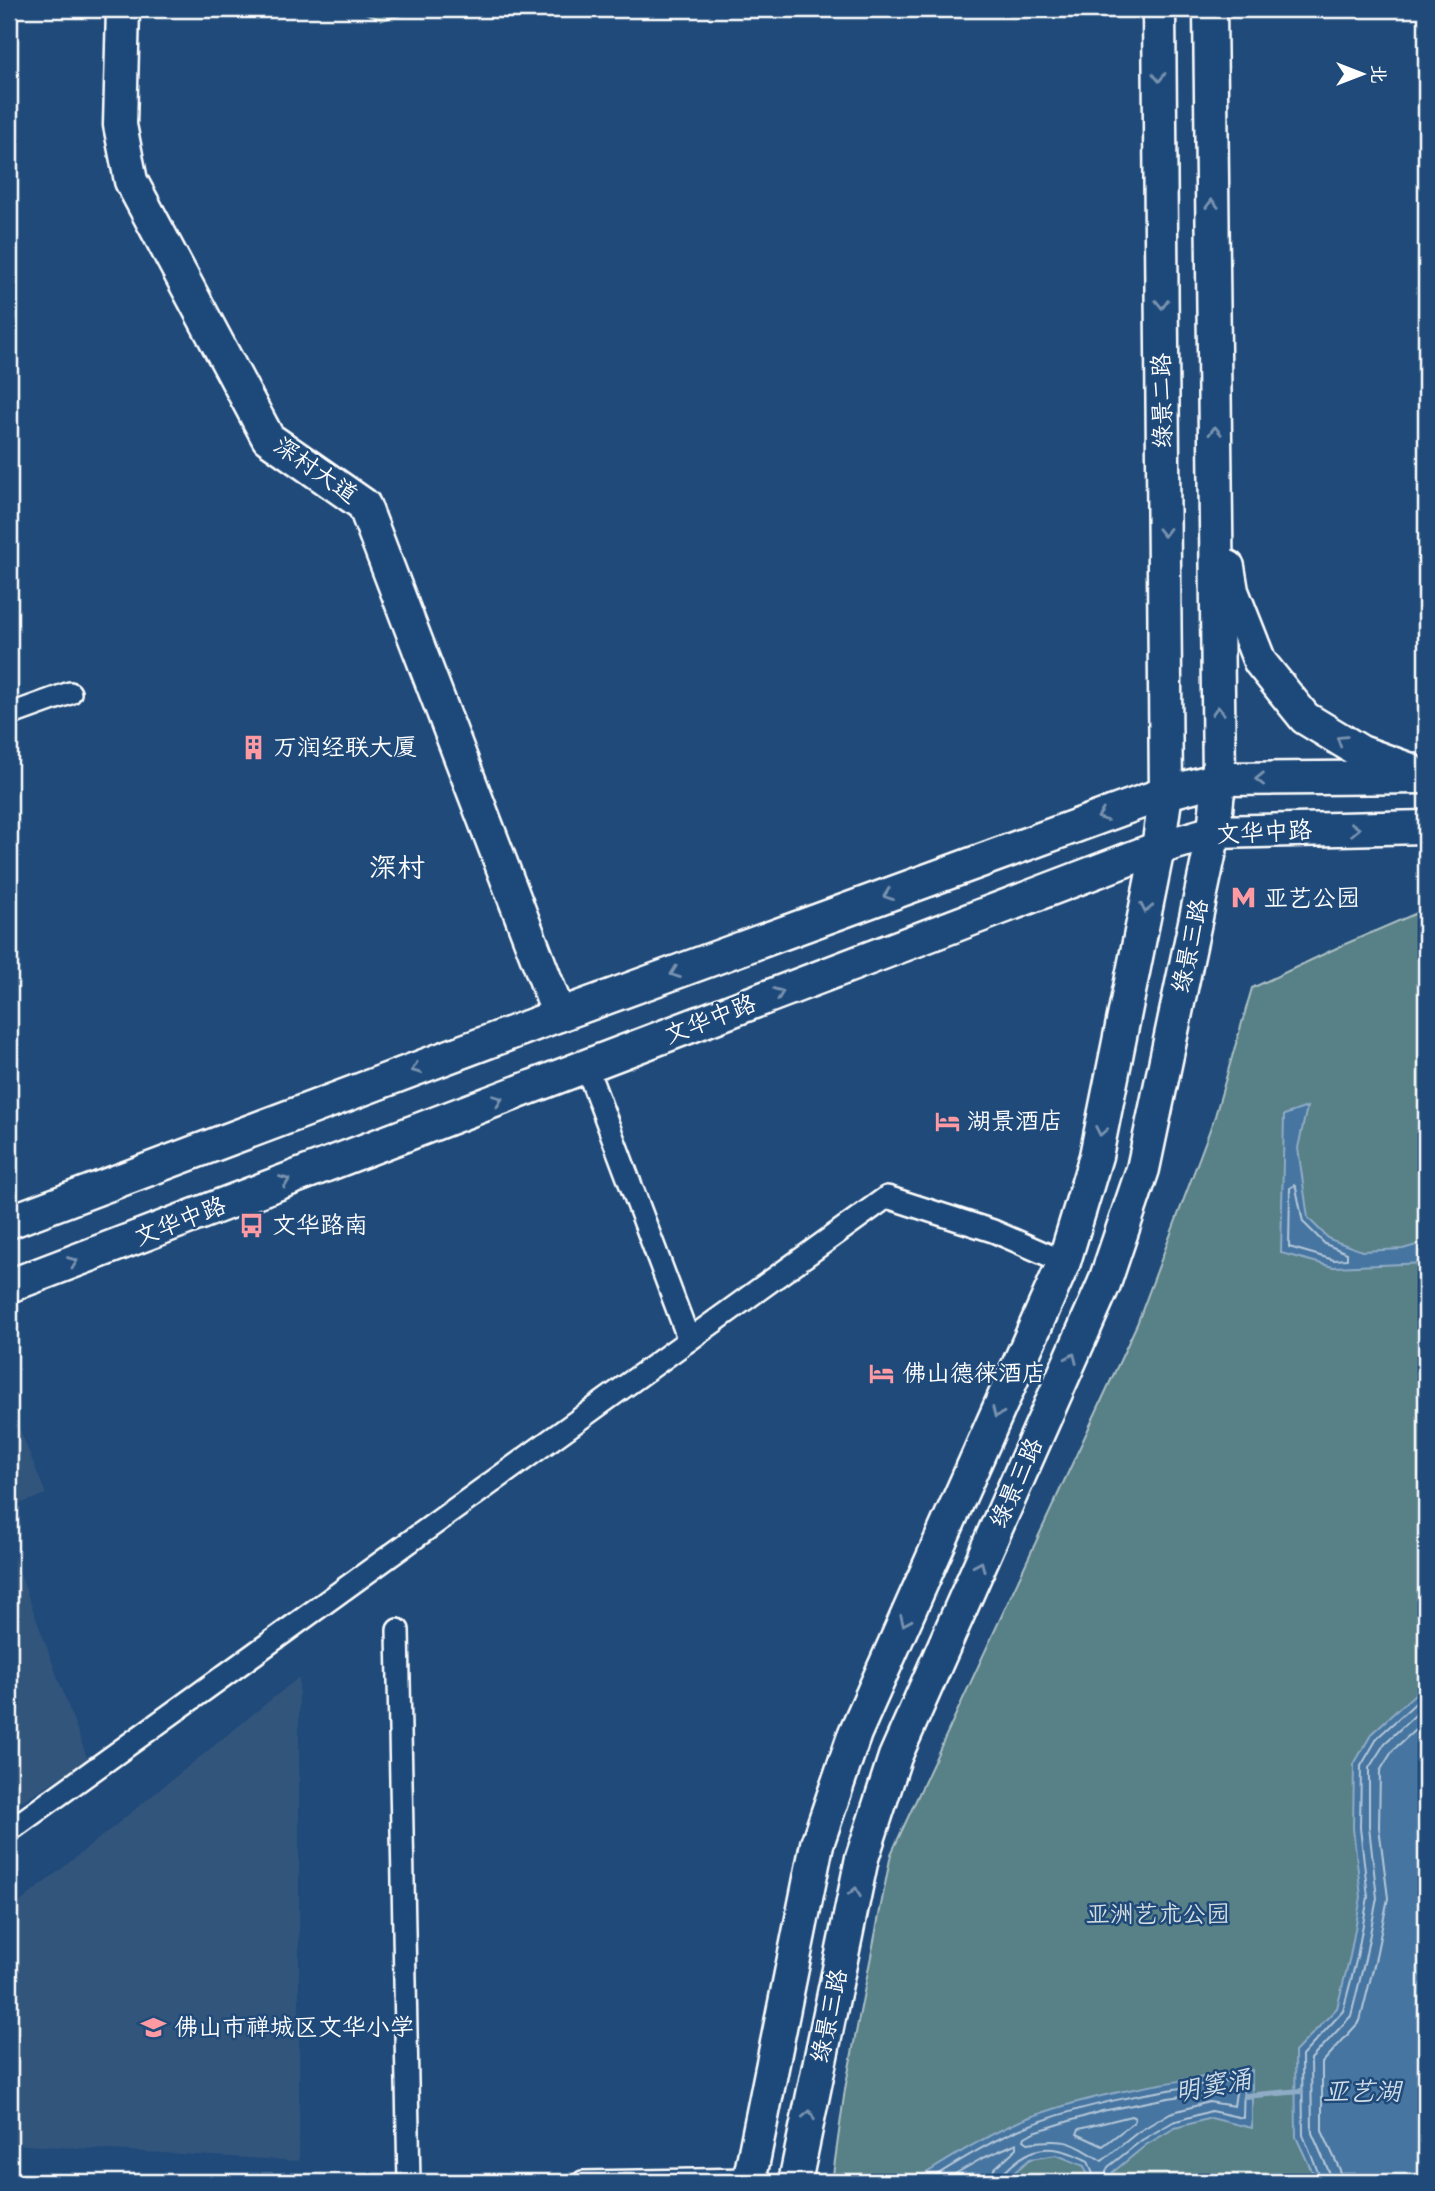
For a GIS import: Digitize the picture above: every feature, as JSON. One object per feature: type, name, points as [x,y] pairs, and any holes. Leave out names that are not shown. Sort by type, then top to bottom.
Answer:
[{"type":"main road","name":"深村大道","points":[[123,9],[120,125],[131,181],[268,438],[364,505],[559,1016]]},
{"type":"main road","name":"绿景二路","points":[[1159,9],[1166,793]]},
{"type":"main road","points":[[1210,9],[1219,779]]},
{"type":"main road","points":[[1216,499],[1232,590],[1261,662],[1305,718],[1361,752],[1426,776]]},
{"type":"main road","points":[[9,1222],[1166,793],[1219,779],[1426,776]]},
{"type":"main road","name":"绿景三路","points":[[795,2182],[862,1858],[895,1757],[1104,1284],[1143,1169],[1214,832],[1219,779]]},
{"type":"main road","name":"绿景三路","points":[[749,2180],[817,1844],[855,1733],[1064,1262],[1096,1156],[1158,848],[1166,793]]},
{"type":"main road","name":"文华中路","points":[[9,1286],[1158,848],[1214,832],[1426,827]]},
{"type":"street","points":[[9,715],[71,693]]},
{"type":"street","points":[[586,1066],[689,1340]]},
{"type":"street","points":[[9,1831],[887,1197],[993,1231],[1064,1262]]},
{"type":"street","points":[[398,1630],[409,2182]]},
{"type":"street","points":[[583,2182],[749,2180]]},
{"type":"shaded area","points":[[9,1403],[46,1494],[9,1508]]},
{"type":"shaded area","points":[[9,1544],[88,1760],[9,1809]]},
{"type":"shaded area","name":"佛山市禅城区文华小学","points":[[299,1677],[299,2161],[9,2144],[9,1911]]},
{"type":"green space","points":[[356,9],[426,9],[382,20]]},
{"type":"green space","name":"亚洲艺术公园","points":[[1426,909],[1426,2182],[832,2182],[845,2089],[891,1854],[1137,1324],[1215,1116],[1252,988]]},
{"type":"water","points":[[1307,1107],[1298,1148],[1308,1218],[1329,1239],[1362,1251],[1403,1249],[1426,1242],[1426,1263],[1333,1267],[1281,1253],[1284,1115]]},
{"type":"water","name":"亚艺湖","points":[[1426,1667],[1426,2182],[1317,2182],[1296,2137],[1295,2052],[1337,2008],[1350,1956],[1361,1897],[1353,1828],[1354,1764],[1372,1733],[1415,1694]]},
{"type":"water","points":[[1252,2070],[1252,2128],[1211,2118],[1175,2128],[1146,2145],[1113,2172],[1112,2182],[1091,2182],[1084,2166],[1057,2155],[1030,2159],[1003,2182],[912,2182],[999,2131],[1057,2108],[1139,2088]]},
{"type":"waterway","name":"明窦涌","points":[[1245,2096],[1301,2091]]},
{"type":"place","name":"万润经联大厦","points":[[253,747]]},
{"type":"place","name":"亚艺公园","points":[[1244,898]]},
{"type":"place","name":"湖景酒店","points":[[947,1121]]},
{"type":"place","name":"文华路南","points":[[252,1225]]},
{"type":"place","name":"佛山德徕酒店","points":[[882,1373]]},
{"type":"place","name":"佛山市禅城区文华小学","points":[[154,2027]]},
{"type":"district","name":"深村","points":[[397,867]]}]
